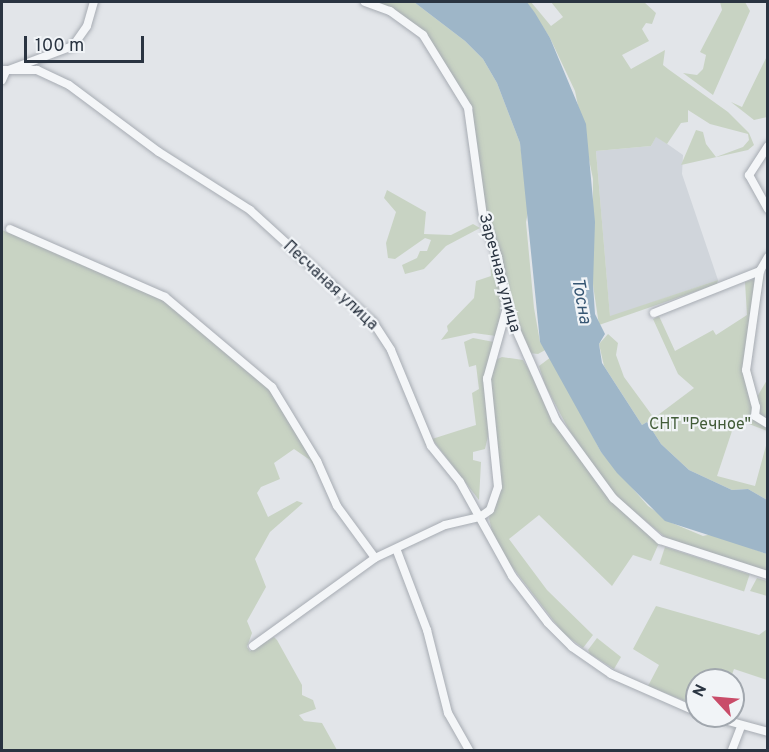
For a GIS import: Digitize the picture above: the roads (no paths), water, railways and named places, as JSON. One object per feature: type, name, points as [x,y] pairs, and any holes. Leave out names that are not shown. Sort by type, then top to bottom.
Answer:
[{"type":"street","points":[[2,80],[4,71],[73,46],[87,26],[94,2]]},
{"type":"street","name":"Заречная улица","points":[[365,2],[390,11],[423,35],[468,108],[483,216],[498,257],[507,309],[515,336],[556,420],[624,511],[668,544],[768,575]]},
{"type":"street","name":"Песчаная улица","points":[[4,71],[37,70],[69,85],[159,152],[250,210],[373,322],[390,350],[431,446],[460,482],[512,576],[548,623],[573,646],[611,674],[685,707]]},
{"type":"street","points":[[768,146],[751,168],[751,182],[768,209]]},
{"type":"street","points":[[10,229],[165,297],[272,387],[312,451],[337,506],[375,558]]},
{"type":"street","points":[[768,257],[760,271],[746,370],[756,406],[754,416],[768,424]]},
{"type":"street","points":[[654,313],[760,271]]},
{"type":"street","points":[[253,646],[375,558],[397,551],[445,525],[480,516],[490,510],[498,487],[487,379],[507,309]]},
{"type":"street","points":[[397,551],[427,630],[448,713],[469,750]]},
{"type":"street","points":[[732,750],[741,728]]},
{"type":"street","points":[[745,728],[768,732]]},
{"type":"water","name":"Тосна","points":[[414,2],[527,2],[535,13],[550,38],[586,124],[595,222],[593,285],[595,314],[605,334],[599,344],[602,363],[642,425],[647,422],[661,444],[689,470],[732,490],[748,489],[767,500],[767,554],[665,521],[617,473],[601,452],[540,342],[520,143],[497,83],[483,59],[465,41]]},
{"type":"park label","name":"СНТ \"Речное\"","points":[[700,425]]}]
